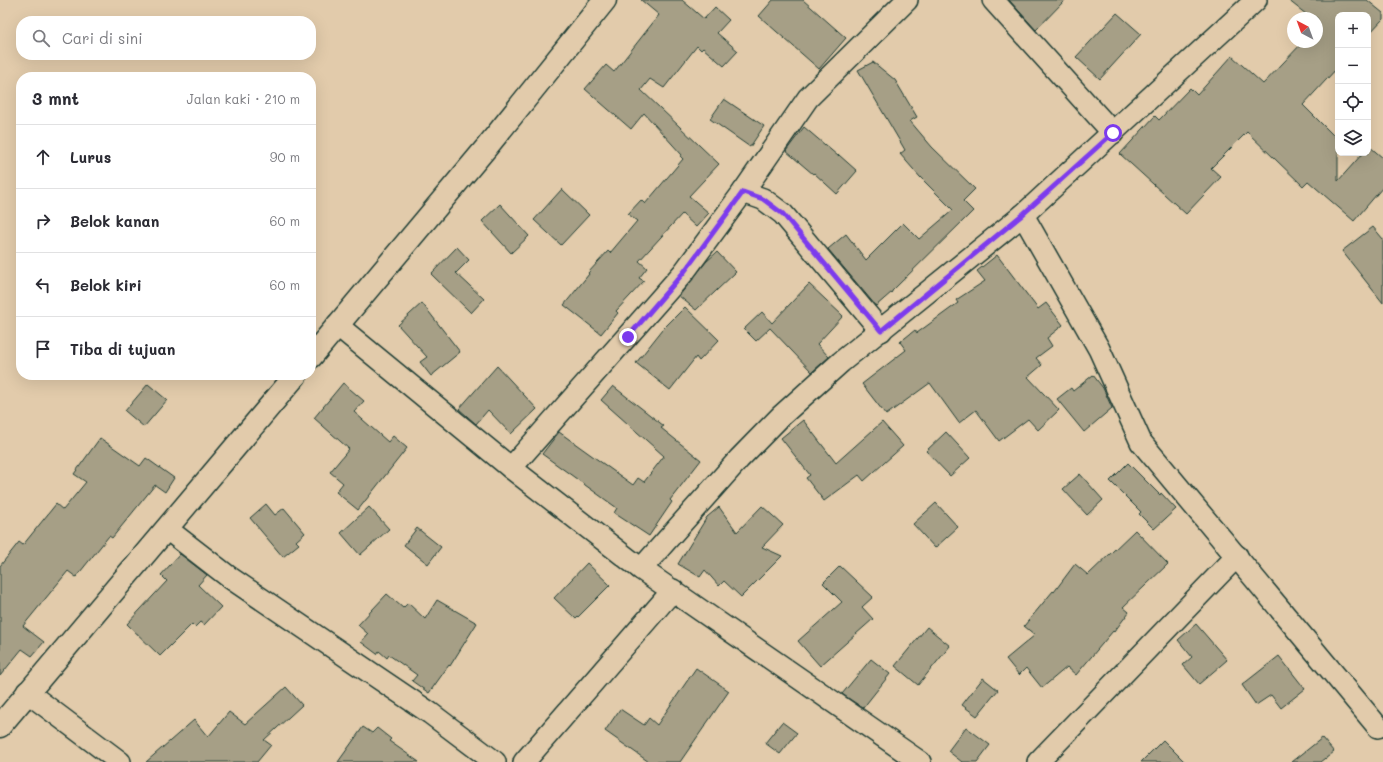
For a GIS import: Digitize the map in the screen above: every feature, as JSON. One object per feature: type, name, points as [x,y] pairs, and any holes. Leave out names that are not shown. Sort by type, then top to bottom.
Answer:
[{"type":"street","points":[[316,351],[486,148],[605,0]]},
{"type":"street","points":[[511,468],[684,272],[743,192],[808,98],[907,0]]},
{"type":"street","points":[[993,0],[1113,133]]},
{"type":"street","points":[[641,569],[739,459],[781,416],[842,362],[1022,215],[1256,0]]},
{"type":"street","points":[[743,192],[763,199],[783,214],[881,331]]},
{"type":"street","points":[[1022,215],[1099,349],[1141,442],[1378,727]]},
{"type":"street","points":[[337,325],[511,468],[641,569],[920,762]]},
{"type":"street","points":[[0,726],[27,692],[292,380]]},
{"type":"street","points":[[166,529],[229,577],[430,714],[495,762]]},
{"type":"street","points":[[1038,762],[1237,556]]},
{"type":"street","points":[[524,762],[672,590]]},
{"type":"street","points":[[27,692],[120,762]]},
{"type":"building","points":[[641,0],[682,0],[704,19],[715,7],[729,20],[717,33],[738,51],[724,66],[703,48],[701,50],[697,46],[664,88],[650,79],[641,90],[719,164],[689,196],[709,213],[696,227],[682,214],[639,261],[647,268],[639,278],[644,281],[616,311],[618,313],[601,334],[564,305],[589,274],[588,273],[608,251],[610,253],[637,221],[628,214],[641,200],[645,204],[683,159],[680,156],[682,155],[644,113],[631,129],[585,89],[606,65],[614,72],[659,15]]},
{"type":"building","points":[[773,0],[803,0],[846,38],[819,69],[759,16]]},
{"type":"building","points":[[1009,0],[1065,0],[1036,30]]},
{"type":"building","points":[[1288,0],[1367,0],[1383,13],[1383,19],[1371,32],[1371,12],[1335,12],[1335,70],[1303,105],[1335,137],[1335,156],[1338,156],[1338,181],[1360,156],[1371,156],[1371,148],[1383,158],[1383,187],[1354,221],[1308,181],[1303,186],[1247,132],[1211,168],[1221,177],[1186,214],[1120,154],[1155,116],[1159,120],[1190,88],[1197,95],[1232,56],[1263,84],[1297,48],[1323,48],[1323,12],[1303,12]]},
{"type":"building","points":[[1117,13],[1141,34],[1100,79],[1076,57]]},
{"type":"building","points":[[873,62],[895,80],[917,117],[910,121],[932,147],[975,189],[963,201],[973,211],[876,306],[828,249],[846,234],[866,260],[903,223],[919,239],[953,210],[920,177],[900,154],[905,150],[858,70]]},
{"type":"building","points":[[724,99],[764,126],[750,147],[710,119]]},
{"type":"building","points":[[804,127],[857,171],[837,194],[814,173],[813,174],[786,151]]},
{"type":"building","points":[[562,189],[589,215],[561,245],[534,220]]},
{"type":"building","points":[[500,204],[529,236],[511,253],[482,221]]},
{"type":"building","points":[[1373,227],[1383,239],[1383,303],[1342,251]]},
{"type":"building","points":[[457,247],[469,260],[456,273],[484,299],[471,313],[431,274]]},
{"type":"building","points":[[717,252],[736,272],[696,310],[679,296],[706,262]]},
{"type":"building","points":[[997,255],[1038,309],[1046,303],[1063,325],[1047,338],[1052,346],[1036,358],[1042,365],[1028,377],[1059,410],[1038,430],[1028,419],[999,441],[976,410],[959,423],[930,383],[886,415],[862,384],[906,350],[900,342],[915,330],[917,333],[958,303],[956,300],[985,281],[977,271]]},
{"type":"building","points":[[809,284],[843,316],[817,344],[829,357],[812,372],[770,328],[756,341],[744,329],[762,312],[772,323]]},
{"type":"building","points":[[422,303],[460,352],[431,376],[420,362],[427,357],[398,325]]},
{"type":"building","points":[[685,307],[719,340],[699,361],[696,357],[670,390],[636,363],[663,329]]},
{"type":"building","points":[[497,366],[537,409],[511,434],[488,410],[476,424],[459,409]]},
{"type":"building","points":[[1093,375],[1103,388],[1112,408],[1084,432],[1057,399],[1071,388],[1073,391]]},
{"type":"building","points":[[343,383],[364,401],[354,412],[388,442],[393,436],[407,448],[358,510],[336,492],[343,483],[330,472],[349,449],[314,418]]},
{"type":"building","points":[[148,384],[167,400],[144,427],[125,411]]},
{"type":"building","points":[[613,386],[664,426],[661,428],[701,460],[670,500],[672,502],[649,536],[614,513],[617,508],[542,454],[559,432],[633,485],[638,478],[644,482],[664,456],[601,400]]},
{"type":"building","points":[[803,420],[836,463],[882,422],[903,446],[864,481],[859,475],[824,501],[806,478],[810,475],[781,438]]},
{"type":"building","points":[[946,432],[970,458],[950,476],[926,451]]},
{"type":"building","points":[[100,438],[140,466],[146,458],[174,478],[165,492],[155,485],[112,538],[109,536],[76,577],[68,571],[23,626],[44,642],[32,656],[22,649],[0,676],[0,566],[19,542],[23,545],[56,504],[63,510],[86,482],[74,474]]},
{"type":"building","points":[[1128,463],[1176,509],[1154,529],[1139,514],[1141,512],[1110,481]]},
{"type":"building","points":[[1080,474],[1103,500],[1087,515],[1063,489]]},
{"type":"building","points":[[936,503],[958,527],[935,548],[913,524]]},
{"type":"building","points":[[266,504],[275,515],[284,508],[305,533],[296,541],[299,544],[283,557],[250,518]]},
{"type":"building","points":[[762,506],[783,525],[762,547],[782,556],[741,597],[724,581],[719,586],[705,570],[700,577],[678,564],[707,517],[719,507],[737,532]]},
{"type":"building","points":[[369,507],[389,529],[360,555],[341,533]]},
{"type":"building","points":[[417,528],[441,547],[428,564],[404,545]]},
{"type":"building","points":[[1135,530],[1168,564],[1123,607],[1129,612],[1114,632],[1113,631],[1076,675],[1067,667],[1042,688],[1026,668],[1019,675],[1006,659],[1035,635],[1024,626],[1053,591],[1054,592],[1075,564],[1088,575]]},
{"type":"building","points":[[180,554],[207,575],[198,585],[221,607],[204,625],[200,622],[195,627],[192,624],[160,656],[127,624],[167,581],[161,575]]},
{"type":"building","points":[[587,563],[610,585],[576,619],[554,598]]},
{"type":"building","points":[[840,566],[873,597],[862,607],[873,619],[820,666],[798,641],[842,602],[823,583]]},
{"type":"building","points":[[387,594],[403,608],[408,603],[425,619],[437,600],[477,623],[450,666],[449,665],[429,693],[412,681],[417,675],[389,655],[387,658],[379,651],[377,654],[361,642],[368,634],[358,625]]},
{"type":"building","points":[[1196,624],[1227,660],[1199,684],[1183,665],[1192,657],[1178,640]]},
{"type":"building","points":[[927,627],[950,646],[918,685],[895,666]]},
{"type":"building","points":[[1279,656],[1305,689],[1281,708],[1271,695],[1256,705],[1242,685]]},
{"type":"building","points":[[871,659],[890,674],[863,708],[842,694]]},
{"type":"building","points":[[696,668],[729,691],[680,762],[649,762],[605,731],[620,709],[644,725],[649,718],[657,725]]},
{"type":"building","points":[[983,678],[998,690],[977,716],[962,705]]},
{"type":"building","points":[[286,687],[302,705],[264,740],[271,745],[257,762],[146,762],[194,720],[208,737],[229,712],[245,724]]},
{"type":"building","points":[[782,722],[797,733],[780,754],[765,743]]},
{"type":"building","points":[[363,727],[372,733],[377,728],[391,739],[389,741],[419,762],[338,762]]},
{"type":"building","points":[[966,727],[990,745],[977,762],[962,762],[948,751]]},
{"type":"building","points":[[1322,738],[1334,752],[1321,762],[1292,762]]},
{"type":"building","points":[[1163,740],[1185,762],[1141,762]]},
{"type":"route","points":[[628,337],[684,272],[743,192],[763,199],[783,214],[881,331],[1022,215],[1113,133]]}]
